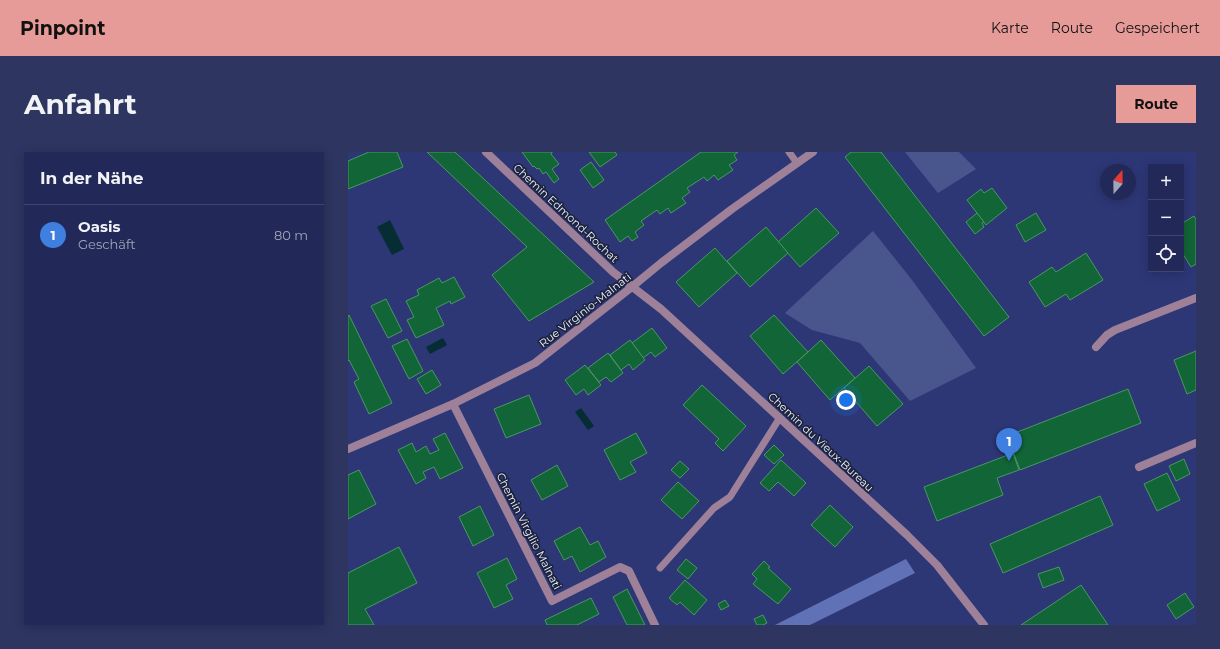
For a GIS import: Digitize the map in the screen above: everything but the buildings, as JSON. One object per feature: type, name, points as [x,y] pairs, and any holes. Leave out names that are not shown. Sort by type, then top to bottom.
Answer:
[{"type":"street","name":"Chemin Edmond-Rochat","points":[[486,152],[613,272],[633,286]]},
{"type":"street","name":"Rue Virginio-Malnati","points":[[348,449],[453,404],[535,363],[672,254],[813,152]]},
{"type":"street","name":"Chemin du Vieux-Bureau","points":[[633,286],[669,316],[922,550],[937,565],[984,625]]},
{"type":"street","points":[[1096,347],[1107,335],[1115,330],[1196,298]]},
{"type":"street","name":"Chemin Virgilio Malnati","points":[[453,404],[552,601],[620,567],[629,571],[655,625]]},
{"type":"street","points":[[1139,467],[1196,443]]},
{"type":"lane","points":[[789,152],[797,163]]},
{"type":"lane","points":[[660,568],[714,508],[730,497],[779,419]]},
{"type":"shaded area","points":[[905,152],[959,152],[976,169],[938,193]]},
{"type":"shaded area","points":[[390,220],[404,249],[392,255],[377,227]]},
{"type":"shaded area","points":[[873,231],[912,280],[976,368],[910,401],[860,343],[812,330],[785,313]]},
{"type":"shaded area","points":[[443,338],[447,345],[430,354],[426,347]]},
{"type":"shaded area","points":[[581,408],[594,426],[588,430],[575,412]]},
{"type":"shaded area","points":[[906,559],[915,573],[810,625],[775,625]]},
{"type":"place","name":"Oasis","points":[[1009,461]]}]
